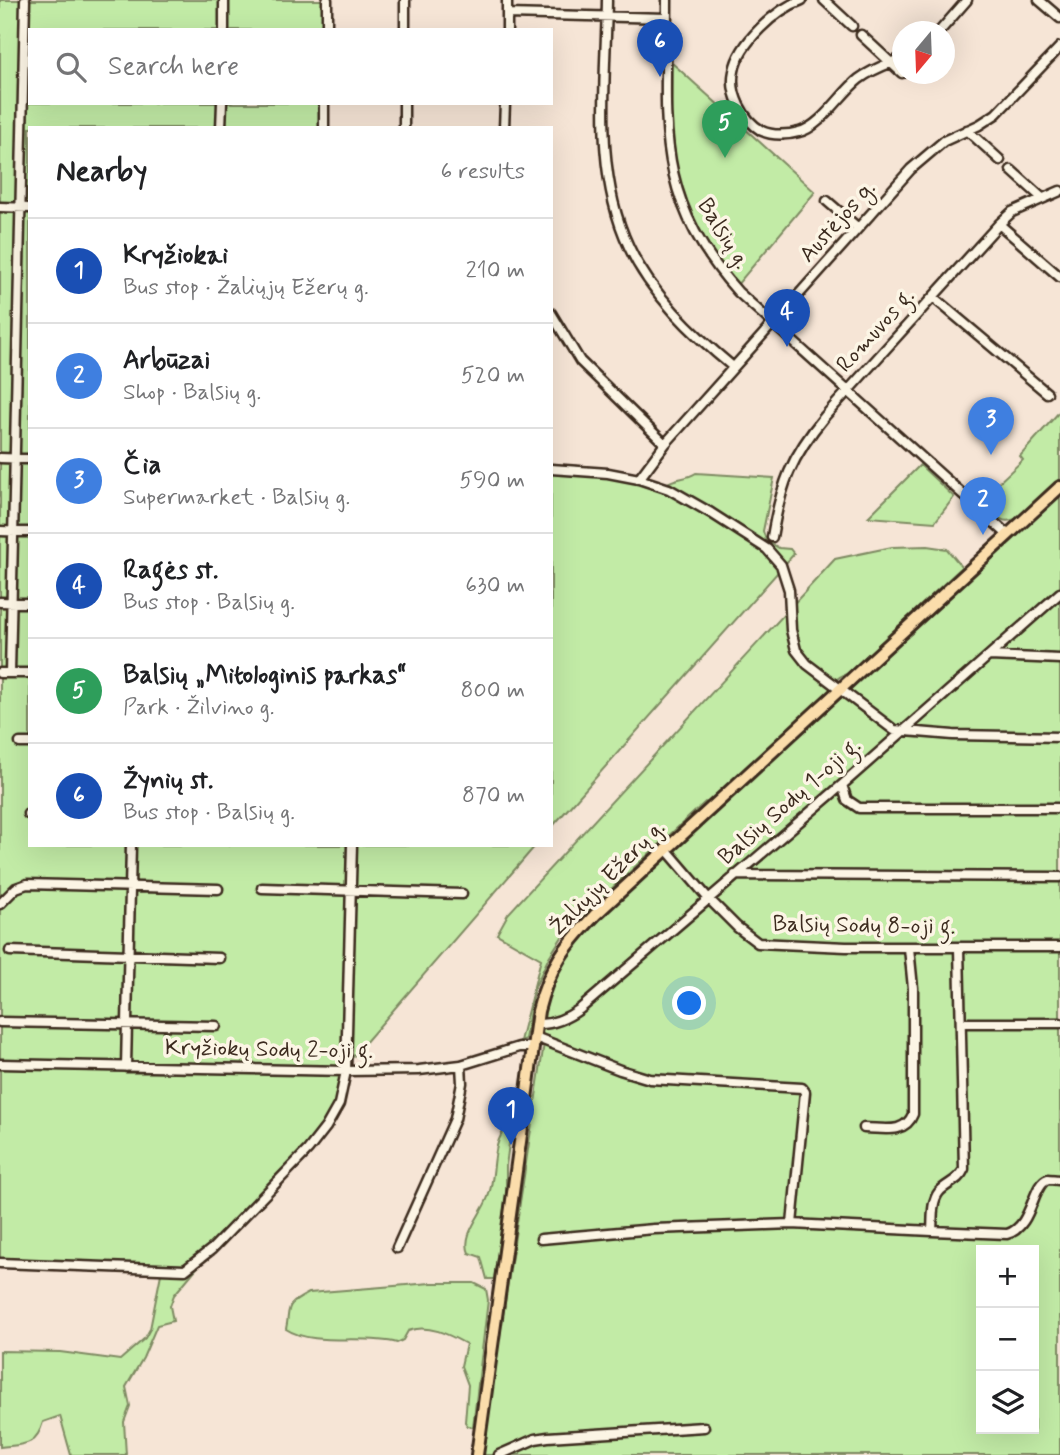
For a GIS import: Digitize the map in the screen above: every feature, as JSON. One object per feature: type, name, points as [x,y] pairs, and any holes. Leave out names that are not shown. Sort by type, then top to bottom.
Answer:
[{"type":"main road","name":"Žaliųjų Ežerų g.","points":[[477,1455],[537,1024],[548,978],[562,951],[596,914],[1060,487]]},
{"type":"street","points":[[26,0],[25,208],[14,458],[11,602],[5,673],[28,673]]},
{"type":"street","points":[[224,0],[224,28]]},
{"type":"street","points":[[327,0],[327,28]]},
{"type":"street","points":[[405,0],[405,28]]},
{"type":"street","points":[[507,0],[507,28]]},
{"type":"street","points":[[607,0],[606,148],[611,195],[621,228],[650,283],[690,328],[733,367]]},
{"type":"street","name":"Balsių g.","points":[[667,0],[666,124],[677,193],[694,231],[738,292],[1008,535]]},
{"type":"street","points":[[802,0],[785,7],[761,28],[745,47],[733,72],[738,103],[742,111],[762,131],[774,134],[806,130],[856,81],[891,63],[861,35]]},
{"type":"street","points":[[824,0],[852,26]]},
{"type":"street","points":[[949,21],[967,0]]},
{"type":"street","points":[[1039,0],[1060,18]]},
{"type":"street","points":[[507,14],[667,18]]},
{"type":"street","name":"Austėjos g.","points":[[639,479],[665,444],[733,367],[928,153],[944,141],[987,120],[1006,105],[1060,47]]},
{"type":"street","points":[[221,126],[222,105]]},
{"type":"street","points":[[324,105],[324,126]]},
{"type":"street","points":[[404,105],[404,126]]},
{"type":"street","points":[[504,126],[505,105]]},
{"type":"street","points":[[967,130],[1000,160]]},
{"type":"street","points":[[1010,170],[1042,198]]},
{"type":"street","name":"Romuvos g.","points":[[772,537],[784,484],[796,454],[818,425],[999,224],[1012,212],[1060,191]]},
{"type":"street","points":[[827,201],[858,228]]},
{"type":"street","points":[[0,207],[25,208]]},
{"type":"street","points":[[999,224],[1060,277]]},
{"type":"street","points":[[933,296],[1047,393]]},
{"type":"street","points":[[553,316],[580,361],[665,444]]},
{"type":"street","points":[[0,458],[28,459]]},
{"type":"street","points":[[553,469],[595,471],[639,479],[669,489],[691,500],[767,549],[782,565],[789,590],[791,630],[796,650],[807,664],[887,726],[900,732],[1060,737]]},
{"type":"street","points":[[0,531],[28,532]]},
{"type":"street","name":"Balsių Sodų 1-oji g.","points":[[537,1024],[562,1020],[580,1009],[842,785],[1060,593]]},
{"type":"street","points":[[0,602],[28,603]]},
{"type":"street","points":[[989,656],[1060,659]]},
{"type":"street","points":[[842,785],[849,803],[859,808],[1060,808]]},
{"type":"street","points":[[126,1067],[131,847]]},
{"type":"street","points":[[0,1263],[178,1271],[190,1268],[212,1249],[308,1150],[333,1117],[344,1088],[352,847]]},
{"type":"street","name":"Balsių Sodų 8-oji g.","points":[[666,849],[708,898],[737,927],[758,943],[824,947],[1060,947]]},
{"type":"street","points":[[735,875],[1060,877]]},
{"type":"street","points":[[0,904],[16,888],[27,884],[218,889]]},
{"type":"street","points":[[262,888],[462,894]]},
{"type":"street","points":[[864,1128],[902,1128],[909,1123],[913,1114],[914,988],[909,948]]},
{"type":"street","points":[[932,1231],[938,1194],[958,1178],[964,1169],[959,948]]},
{"type":"street","points":[[10,951],[219,958]]},
{"type":"street","points":[[0,1023],[216,1026]]},
{"type":"street","points":[[961,1023],[1060,1023]]},
{"type":"street","points":[[534,1042],[650,1079],[802,1088],[805,1092],[792,1224]]},
{"type":"street","name":"Kryžiokų Sodų 2-oji g.","points":[[0,1064],[346,1072],[419,1070],[461,1065],[534,1042]]},
{"type":"street","points":[[397,1248],[455,1119],[462,1083],[461,1065]]},
{"type":"street","points":[[541,1239],[654,1229],[792,1224],[1007,1234],[1015,1232],[1021,1226],[1042,1183],[1049,1179],[1060,1180]]},
{"type":"street","points":[[499,1455],[535,1439],[548,1437],[704,1427]]},
{"type":"green space","points":[[0,0],[325,0],[325,28],[28,28],[28,105],[323,105],[323,126],[28,126],[28,847],[534,847],[351,1059],[343,1107],[320,1141],[174,1295],[170,1306],[173,1321],[157,1325],[143,1358],[126,1387],[130,1406],[124,1422],[126,1455],[71,1455],[60,1416],[43,1422],[37,1436],[28,1443],[0,1447],[0,1351],[60,1352],[120,1360],[145,1338],[150,1329],[162,1269],[0,1261]]},
{"type":"green space","points":[[671,62],[815,192],[737,285],[702,235],[678,178],[671,138]]},
{"type":"green space","points":[[1060,411],[1060,481],[1024,514],[1008,521],[1001,519],[980,500],[1023,460],[1020,456]]},
{"type":"green space","points":[[920,465],[954,497],[935,522],[868,517]]},
{"type":"green space","points":[[600,468],[633,473],[666,484],[696,473],[774,478],[763,531],[766,540],[779,548],[790,549],[794,554],[553,826],[553,473],[598,477]]},
{"type":"green space","points":[[1060,494],[1060,1455],[482,1455],[544,1043],[542,1013],[549,986],[579,937]]},
{"type":"green space","points":[[927,546],[947,549],[962,567],[847,674],[837,679],[830,694],[709,803],[705,802],[566,931],[549,957],[534,989],[525,1039],[520,1041],[541,959],[497,934],[508,914],[835,559],[892,547]]},
{"type":"green space","points":[[507,1127],[511,1129],[506,1166],[506,1195],[494,1279],[487,1279],[481,1257],[469,1253],[467,1246],[473,1225],[488,1197],[498,1142]]},
{"type":"green space","points":[[431,1283],[474,1283],[486,1289],[488,1300],[473,1427],[465,1422],[468,1385],[461,1366],[466,1344],[438,1331],[423,1328],[408,1331],[403,1340],[397,1343],[310,1338],[286,1329],[290,1307],[309,1293]]},
{"type":"place","name":"Žynių st.","points":[[660,77]]},
{"type":"place","name":"Balsių „Mitologinis parkas“","points":[[725,158]]},
{"type":"place","name":"Ragės st.","points":[[787,347]]},
{"type":"place","name":"Čia","points":[[991,455]]},
{"type":"place","name":"Arbūzai","points":[[983,535]]},
{"type":"place","name":"Kryžiokai","points":[[511,1145]]}]
